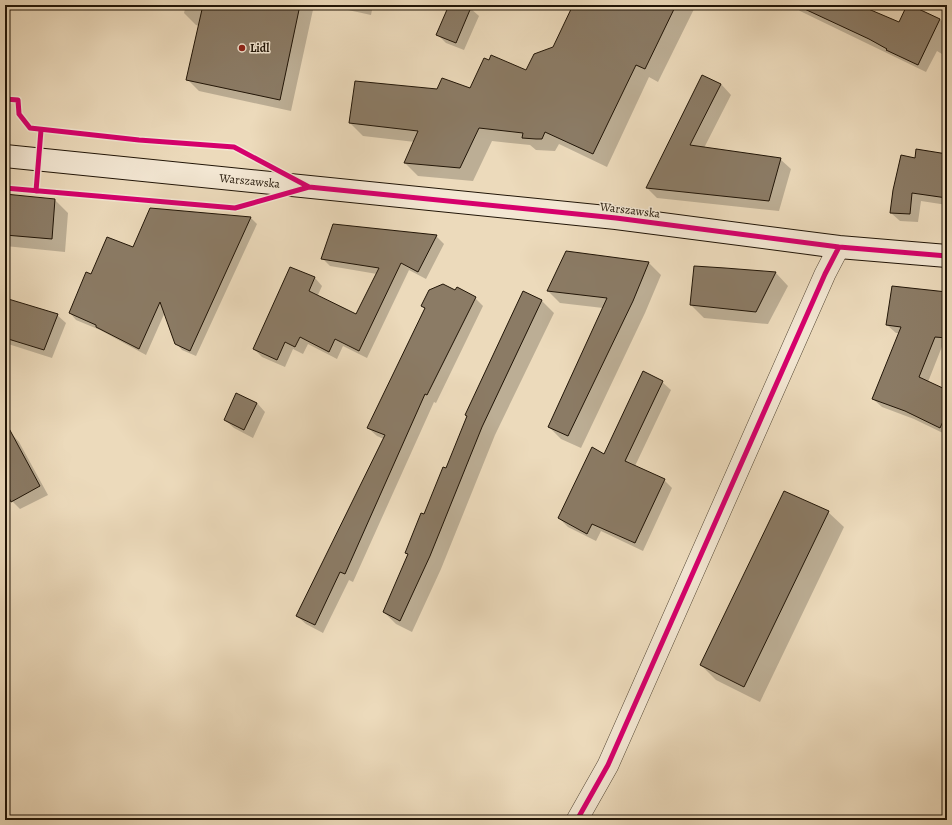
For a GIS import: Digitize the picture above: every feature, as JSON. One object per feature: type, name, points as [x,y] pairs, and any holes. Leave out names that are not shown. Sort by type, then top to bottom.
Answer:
[{"type":"street","name":"Warszawska","points":[[5,156],[616,218],[839,248],[947,256]]},
{"type":"street","points":[[577,820],[615,751],[825,274],[839,248]]},
{"type":"building","name":"Lidl","points":[[203,5],[300,5],[280,100],[186,80]]},
{"type":"building","points":[[449,5],[472,5],[456,43],[436,35]]},
{"type":"building","points":[[573,5],[676,5],[645,69],[636,65],[593,154],[545,132],[542,139],[536,139],[522,138],[523,133],[479,128],[460,168],[404,163],[418,131],[349,123],[355,81],[437,89],[442,78],[470,88],[484,58],[489,60],[491,55],[526,70],[534,54],[553,47]]},
{"type":"building","points":[[796,5],[859,5],[899,22],[907,5],[910,5],[940,19],[918,65],[886,50],[887,49],[869,39]]},
{"type":"building","points":[[702,75],[721,84],[690,145],[781,158],[769,201],[646,188]]},
{"type":"building","points":[[916,149],[947,154],[947,198],[912,193],[910,214],[890,213],[893,190],[901,155],[915,158]]},
{"type":"building","points":[[5,194],[55,199],[52,239],[5,235]]},
{"type":"building","points":[[150,208],[251,217],[190,351],[175,344],[160,302],[139,349],[96,327],[96,325],[69,313],[86,272],[91,274],[107,237],[133,247]]},
{"type":"building","points":[[333,224],[437,235],[418,272],[401,263],[359,351],[335,339],[329,352],[300,337],[295,347],[285,342],[277,360],[253,349],[290,267],[315,277],[309,291],[356,314],[379,268],[321,259]]},
{"type":"building","points":[[566,251],[649,262],[633,301],[568,436],[548,427],[607,298],[547,291]]},
{"type":"building","points":[[694,266],[776,272],[756,312],[690,305]]},
{"type":"building","points":[[443,284],[455,290],[457,287],[476,297],[427,395],[425,394],[345,574],[340,572],[315,625],[296,616],[385,435],[367,428],[425,308],[421,306],[429,290]]},
{"type":"building","points":[[892,286],[947,292],[947,338],[935,337],[919,377],[947,390],[947,413],[940,428],[905,411],[872,399],[901,327],[886,325]]},
{"type":"building","points":[[523,291],[542,300],[482,427],[430,556],[400,621],[383,612],[408,554],[405,553],[421,513],[424,514],[443,467],[446,468],[467,416],[465,415]]},
{"type":"building","points":[[5,298],[58,314],[44,350],[5,338]]},
{"type":"building","points":[[643,371],[663,381],[625,461],[665,479],[635,543],[592,524],[587,534],[558,518],[592,447],[604,454]]},
{"type":"building","points":[[236,393],[257,403],[244,430],[224,420]]},
{"type":"building","points":[[5,421],[40,486],[11,502],[5,490]]},
{"type":"building","points":[[784,491],[829,511],[744,687],[700,665]]},
{"type":"cycle path","points":[[5,99],[18,100],[19,114],[30,128],[139,140],[234,147],[309,187]]},
{"type":"cycle path","points":[[36,191],[41,130]]},
{"type":"cycle path","points":[[5,188],[235,208],[309,187],[616,218],[839,247],[947,256]]},
{"type":"cycle path","points":[[577,820],[608,765],[825,274],[839,247]]},
{"type":"place","name":"Lidl","points":[[242,48]]}]
